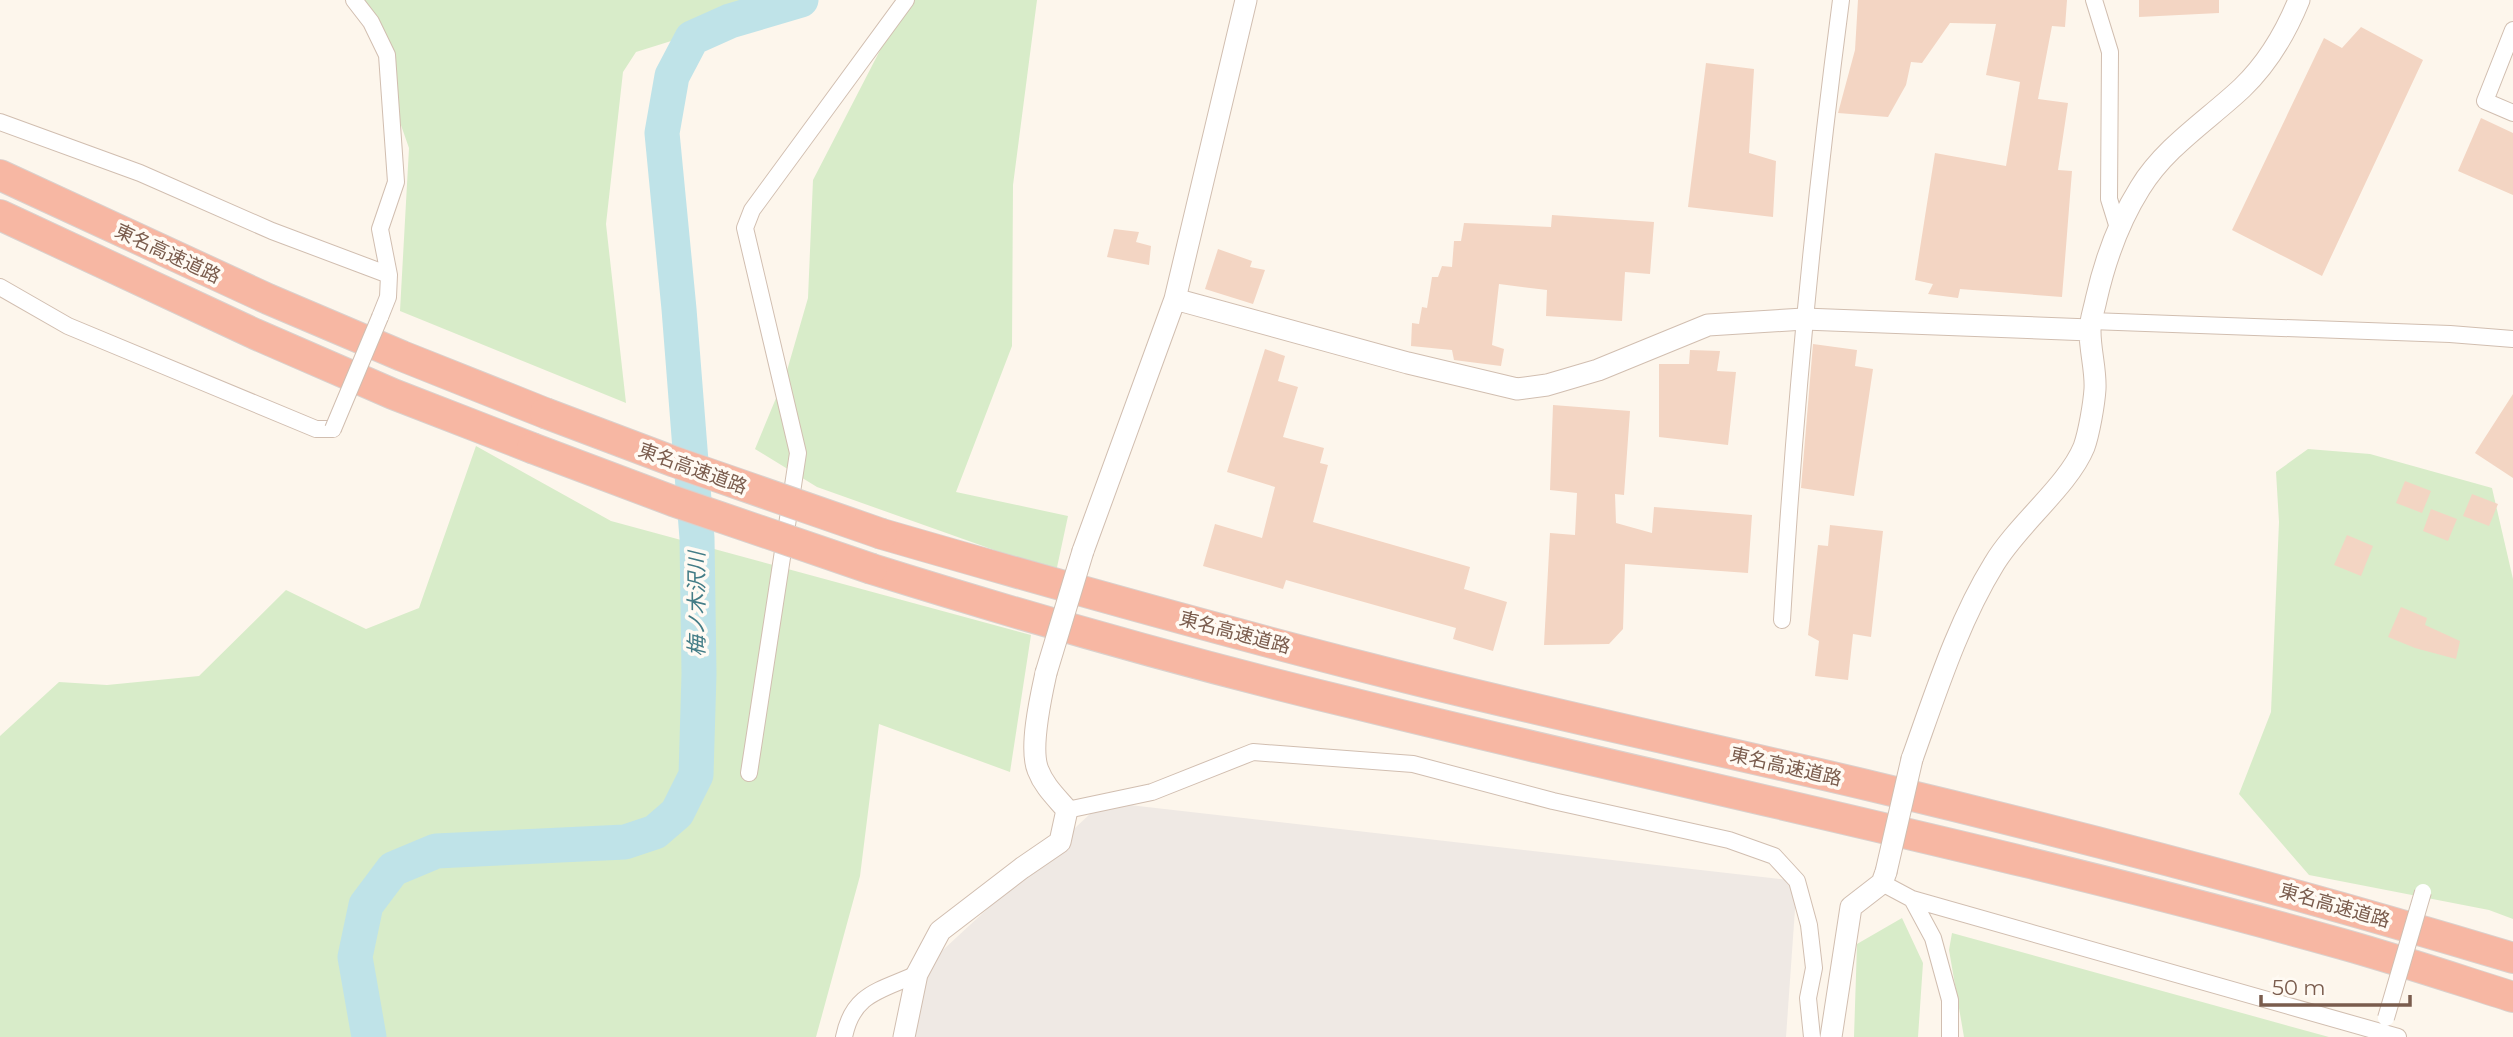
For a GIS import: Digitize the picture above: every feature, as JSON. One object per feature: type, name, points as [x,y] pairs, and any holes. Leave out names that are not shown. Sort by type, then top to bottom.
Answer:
[{"type":"highway","name":"東名高速道路","points":[[0,175],[268,299],[402,356],[675,462],[882,534],[1031,578],[1372,669],[1876,787],[2161,858],[2355,910],[2513,958]]},
{"type":"highway","name":"東名高速道路","points":[[0,215],[355,378],[673,501],[872,569],[1028,617],[1351,703],[1875,825],[2156,894],[2345,945],[2513,997]]},
{"type":"street","points":[[0,287],[68,326],[316,429],[333,429],[388,298],[389,275],[380,229],[396,182],[387,55],[371,22],[354,0]]},
{"type":"street","points":[[749,773],[798,453],[745,228],[752,210],[906,0]]},
{"type":"street","points":[[1067,810],[1045,785],[1036,768],[1036,717],[1046,673],[1083,551],[1175,299],[1246,0]]},
{"type":"street","points":[[1782,620],[1804,318],[1841,0]]},
{"type":"street","points":[[2094,0],[2110,52],[2109,199],[2118,228]]},
{"type":"street","points":[[1830,1037],[1851,907],[1884,878],[1912,759],[1967,618],[1994,564],[2068,472],[2084,446],[2095,389],[2091,325],[2102,276],[2118,228],[2141,185],[2167,155],[2243,87],[2273,50],[2299,0]]},
{"type":"street","points":[[2513,30],[2485,101],[2513,113]]},
{"type":"street","points":[[0,122],[140,173],[272,231],[389,275]]},
{"type":"street","points":[[1175,299],[1408,363],[1517,389],[1548,385],[1598,370],[1708,325],[1804,318],[2450,334],[2513,339]]},
{"type":"street","points":[[1067,810],[1152,792],[1253,752],[1413,764],[1553,801],[1729,840],[1774,856],[1797,881],[1809,925],[1814,968],[1808,998],[1812,1037]]},
{"type":"street","points":[[905,1037],[917,975],[940,932],[1060,842],[1067,810]]},
{"type":"street","points":[[1884,878],[1912,899],[2383,1029],[2398,1037]]},
{"type":"street","points":[[2383,1029],[2423,892]]},
{"type":"street","points":[[1912,899],[1933,938],[1950,1000],[1950,1037]]},
{"type":"street","points":[[844,1037],[848,1018],[864,998],[917,975]]},
{"type":"shaded area","points":[[1103,802],[1797,881],[1786,1037],[900,1037],[917,974]]},
{"type":"green space","points":[[364,0],[748,0],[735,5],[684,37],[636,52],[623,72],[606,224],[626,403],[400,311],[409,148],[389,91]]},
{"type":"green space","points":[[906,0],[1037,0],[1013,185],[1012,346],[956,492],[1068,516],[1056,572],[817,487],[755,449],[786,374],[808,298],[813,180]]},
{"type":"green space","points":[[476,446],[611,521],[1031,635],[1010,772],[879,724],[860,876],[816,1037],[0,1037],[0,736],[59,682],[107,685],[199,676],[286,590],[366,629],[419,608]]},
{"type":"green space","points":[[2308,449],[2370,454],[2492,488],[2513,579],[2513,919],[2489,910],[2309,875],[2239,794],[2271,712],[2279,522],[2276,472]]},
{"type":"green space","points":[[1902,918],[1923,963],[1918,1037],[1854,1037],[1857,944]]},
{"type":"green space","points":[[1952,933],[2329,1037],[1964,1037],[1949,950]]},
{"type":"building","points":[[1858,0],[2067,0],[2065,27],[2052,26],[2038,99],[2068,103],[2058,170],[2072,171],[2062,297],[1960,289],[1958,298],[1928,294],[1933,284],[1915,280],[1935,153],[2006,166],[2020,82],[1986,75],[1996,24],[1950,23],[1922,63],[1911,62],[1906,85],[1888,117],[1838,113],[1855,50]]},
{"type":"building","points":[[2139,0],[2219,0],[2219,13],[2139,17]]},
{"type":"building","points":[[2361,27],[2423,60],[2322,276],[2232,230],[2324,38],[2342,48]]},
{"type":"building","points":[[1706,63],[1754,69],[1749,153],[1776,161],[1773,217],[1688,207]]},
{"type":"building","points":[[2481,118],[2513,133],[2513,195],[2458,171]]},
{"type":"building","points":[[1552,215],[1654,222],[1650,274],[1625,272],[1622,321],[1546,316],[1547,290],[1499,284],[1492,345],[1504,349],[1501,366],[1454,360],[1452,350],[1411,346],[1412,323],[1419,324],[1422,307],[1427,308],[1432,277],[1438,277],[1442,266],[1452,267],[1454,241],[1461,241],[1464,223],[1551,227]]},
{"type":"building","points":[[1114,229],[1139,232],[1136,242],[1151,246],[1149,265],[1107,257]]},
{"type":"building","points":[[1218,249],[1252,261],[1250,267],[1265,270],[1253,304],[1205,289]]},
{"type":"building","points":[[1813,344],[1857,350],[1855,366],[1873,369],[1854,496],[1801,488]]},
{"type":"building","points":[[1265,349],[1285,356],[1278,381],[1298,387],[1283,437],[1324,448],[1320,463],[1328,465],[1313,522],[1470,567],[1464,589],[1507,602],[1493,651],[1453,639],[1456,628],[1286,580],[1283,589],[1203,566],[1215,524],[1262,538],[1275,487],[1227,472]]},
{"type":"building","points":[[1690,350],[1720,351],[1717,371],[1736,372],[1728,445],[1659,437],[1659,364],[1689,364]]},
{"type":"building","points":[[2513,394],[2513,478],[2475,453]]},
{"type":"building","points":[[1553,405],[1630,411],[1624,495],[1615,494],[1616,523],[1652,533],[1654,507],[1752,515],[1748,573],[1625,564],[1623,629],[1609,644],[1544,645],[1550,533],[1575,535],[1577,493],[1550,490]]},
{"type":"building","points":[[2405,481],[2431,491],[2422,513],[2396,503]]},
{"type":"building","points":[[2472,494],[2498,504],[2489,526],[2463,516]]},
{"type":"building","points":[[2431,509],[2457,519],[2448,541],[2423,531]]},
{"type":"building","points":[[1830,525],[1883,531],[1871,637],[1853,634],[1848,680],[1815,676],[1819,641],[1808,635],[1818,545],[1828,546]]},
{"type":"building","points":[[2347,535],[2373,546],[2361,576],[2334,565]]},
{"type":"building","points":[[2401,607],[2427,618],[2425,625],[2460,641],[2456,659],[2415,648],[2388,637]]},
{"type":"waterway","name":"梅ノ木沢川","points":[[369,1037],[355,957],[366,905],[393,869],[436,851],[625,842],[655,832],[677,813],[696,775],[699,674],[697,538],[662,133],[672,76],[692,38],[730,21],[801,0]]}]
